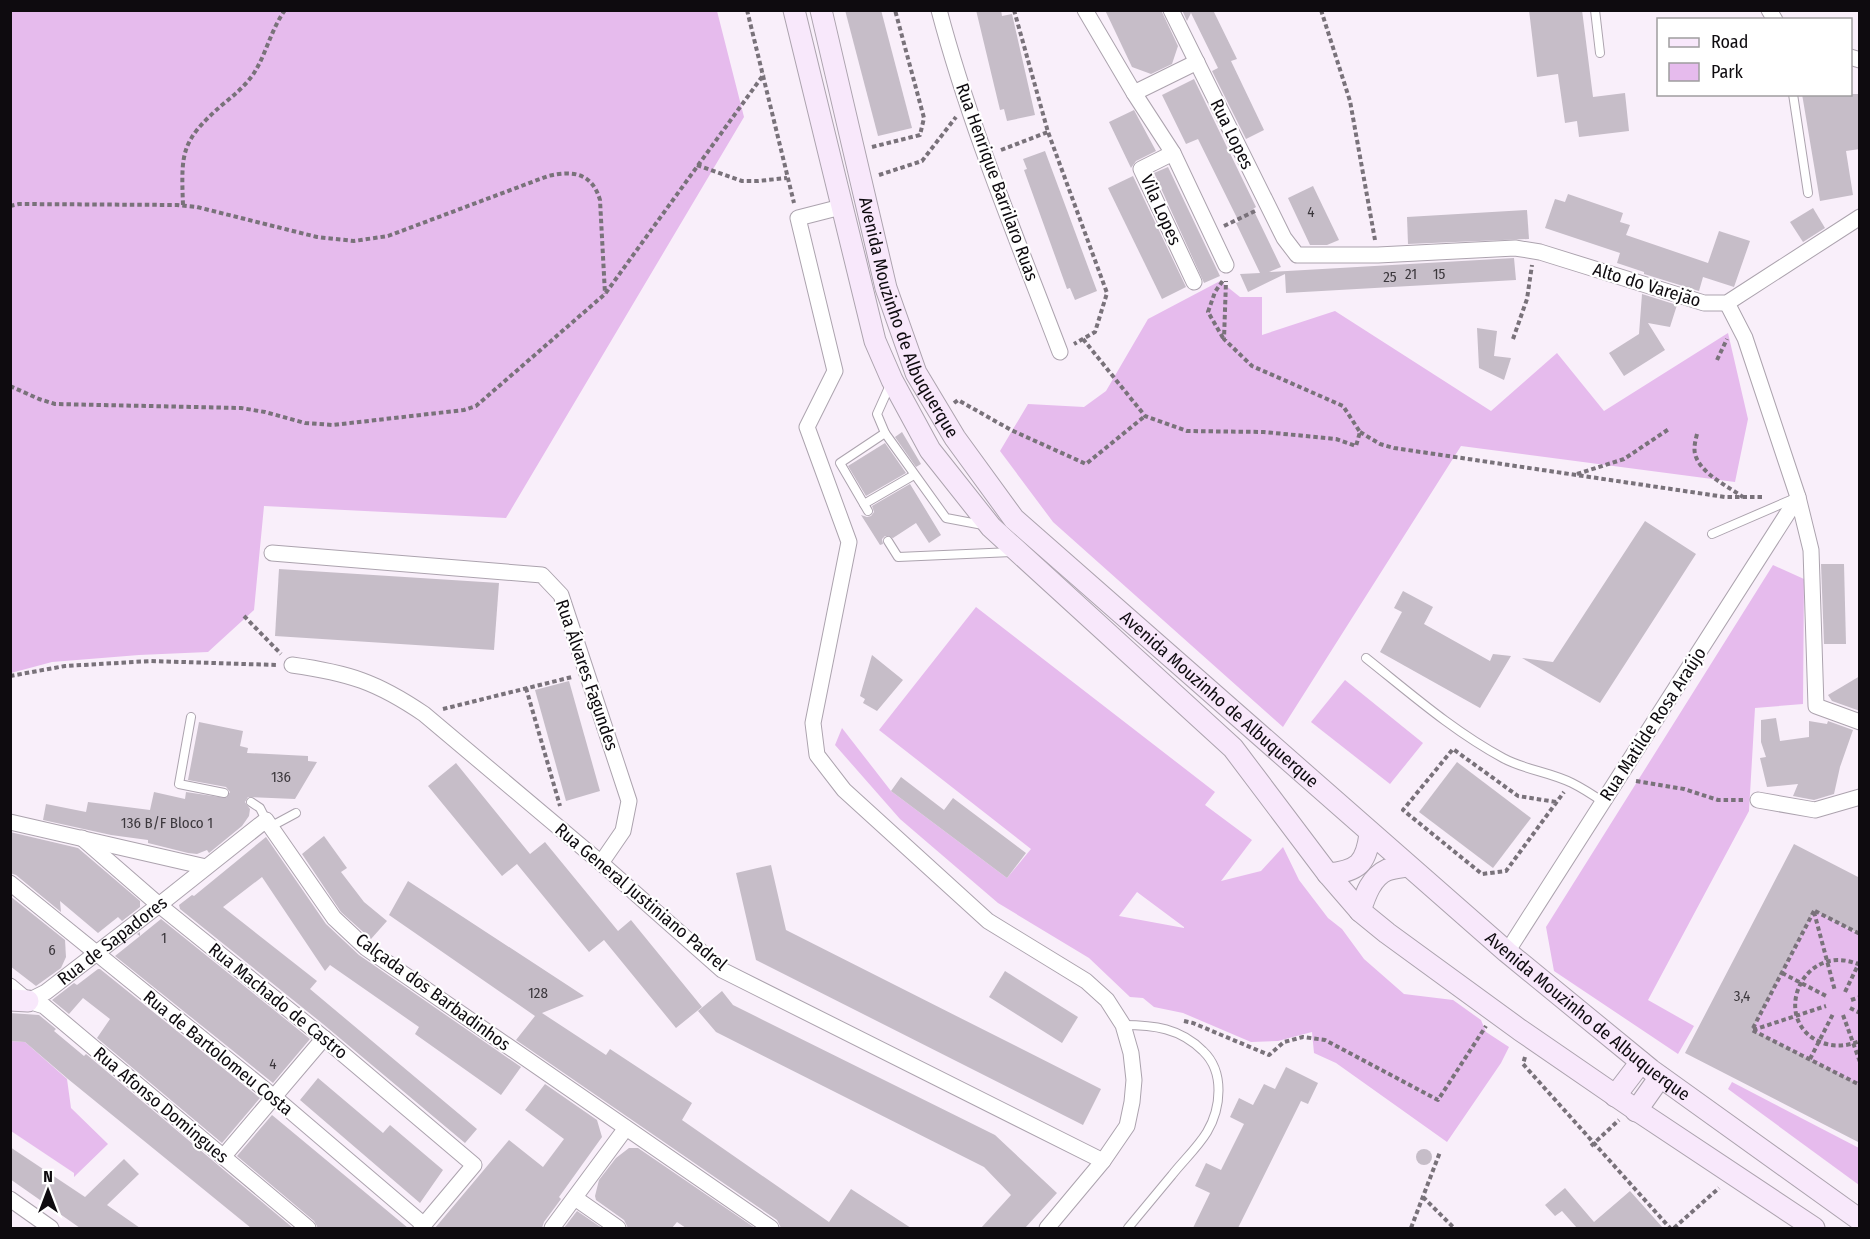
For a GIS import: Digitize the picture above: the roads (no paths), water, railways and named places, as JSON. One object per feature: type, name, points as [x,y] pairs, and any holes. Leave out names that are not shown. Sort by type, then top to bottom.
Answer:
[{"type":"main road","name":"Avenida Mouzinho de Albuquerque","points":[[794,10],[875,341],[892,380],[930,450],[991,527],[1233,748],[1328,874],[1360,911],[1507,1021],[1615,1096],[1629,1113],[1733,1175],[1814,1228]]},
{"type":"main road","name":"Avenida Mouzinho de Albuquerque","points":[[820,10],[886,288],[916,373],[955,438],[1014,519],[1507,952],[1660,1077],[1860,1220]]},
{"type":"main road","points":[[1328,874],[1344,872],[1359,866],[1367,852],[1370,834]]},
{"type":"main road","points":[[1360,911],[1364,896],[1373,881],[1387,870],[1407,866]]},
{"type":"main road","points":[[1615,1096],[1641,1062]]},
{"type":"main road","points":[[1629,1113],[1660,1077]]},
{"type":"main road","points":[[1839,1228],[1843,1215],[1841,1207]]},
{"type":"street","name":"Rua Henrique Barrilaro Ruas","points":[[939,10],[977,135],[1060,352]]},
{"type":"street","name":"Vila Lopes","points":[[1085,10],[1173,153],[1226,265]]},
{"type":"street","name":"Rua Lopes","points":[[1171,10],[1284,238],[1297,255]]},
{"type":"street","points":[[1134,93],[1197,62]]},
{"type":"street","name":"Vila Lopes","points":[[1173,153],[1141,169],[1194,282]]},
{"type":"street","points":[[841,207],[798,218],[835,371],[807,427],[849,542],[813,723],[817,755],[844,790],[988,921],[1086,981],[1107,1000],[1123,1025],[1131,1053],[1134,1080],[1126,1126],[1103,1161],[1047,1228]]},
{"type":"street","points":[[1727,303],[1860,217]]},
{"type":"street","name":"Alto do Varejão","points":[[1297,255],[1378,255],[1515,248],[1540,252],[1704,303],[1727,303],[1745,338],[1798,497],[1811,550],[1816,706],[1860,722]]},
{"type":"street","name":"Rua Matilde Rosa Araújo","points":[[1507,952],[1798,497]]},
{"type":"street","name":"Rua Álvares Fagundes","points":[[272,553],[505,570],[542,575],[561,595],[629,801],[623,831],[601,863]]},
{"type":"street","name":"Rua General Justiniano Padrel","points":[[292,665],[333,670],[368,681],[399,697],[424,714],[601,863],[722,970],[1103,1161]]},
{"type":"street","points":[[1758,800],[1815,810],[1860,797]]},
{"type":"street","points":[[10,822],[206,867],[268,823]]},
{"type":"street","name":"Calçada dos Barbadinhos","points":[[268,823],[334,918],[366,948],[771,1228]]},
{"type":"street","name":"Rua Machado de Castro","points":[[82,838],[159,905],[324,1038],[474,1165],[422,1227]]},
{"type":"street","name":"Rua de Sapadores","points":[[19,1000],[46,992],[206,867]]},
{"type":"street","name":"Rua de Bartolomeu Costa","points":[[10,883],[274,1097],[422,1227]]},
{"type":"street","name":"Rua Afonso Domingues","points":[[10,986],[19,1000],[44,1006],[308,1228]]},
{"type":"street","points":[[223,1157],[324,1038]]},
{"type":"street","points":[[552,1228],[626,1128]]},
{"type":"street","points":[[575,1198],[618,1228]]},
{"type":"street","points":[[10,1199],[51,1228]]},
{"type":"lane","points":[[1595,10],[1600,53]]},
{"type":"lane","points":[[1792,96],[1808,193]]},
{"type":"lane","points":[[892,380],[877,414],[885,433],[946,518],[991,527]]},
{"type":"lane","points":[[885,433],[840,463],[866,507],[914,475]]},
{"type":"lane","points":[[1712,534],[1798,497]]},
{"type":"lane","points":[[888,541],[898,557],[1017,552]]},
{"type":"lane","points":[[1366,658],[1443,720],[1475,742],[1506,760],[1532,771],[1571,782],[1603,802]]},
{"type":"lane","points":[[191,717],[179,784],[224,793]]},
{"type":"lane","points":[[251,802],[260,808],[268,823],[296,813]]},
{"type":"lane","points":[[1123,1025],[1150,1025],[1178,1032],[1194,1041],[1207,1054],[1215,1067],[1219,1096],[1207,1133],[1128,1228]]}]
